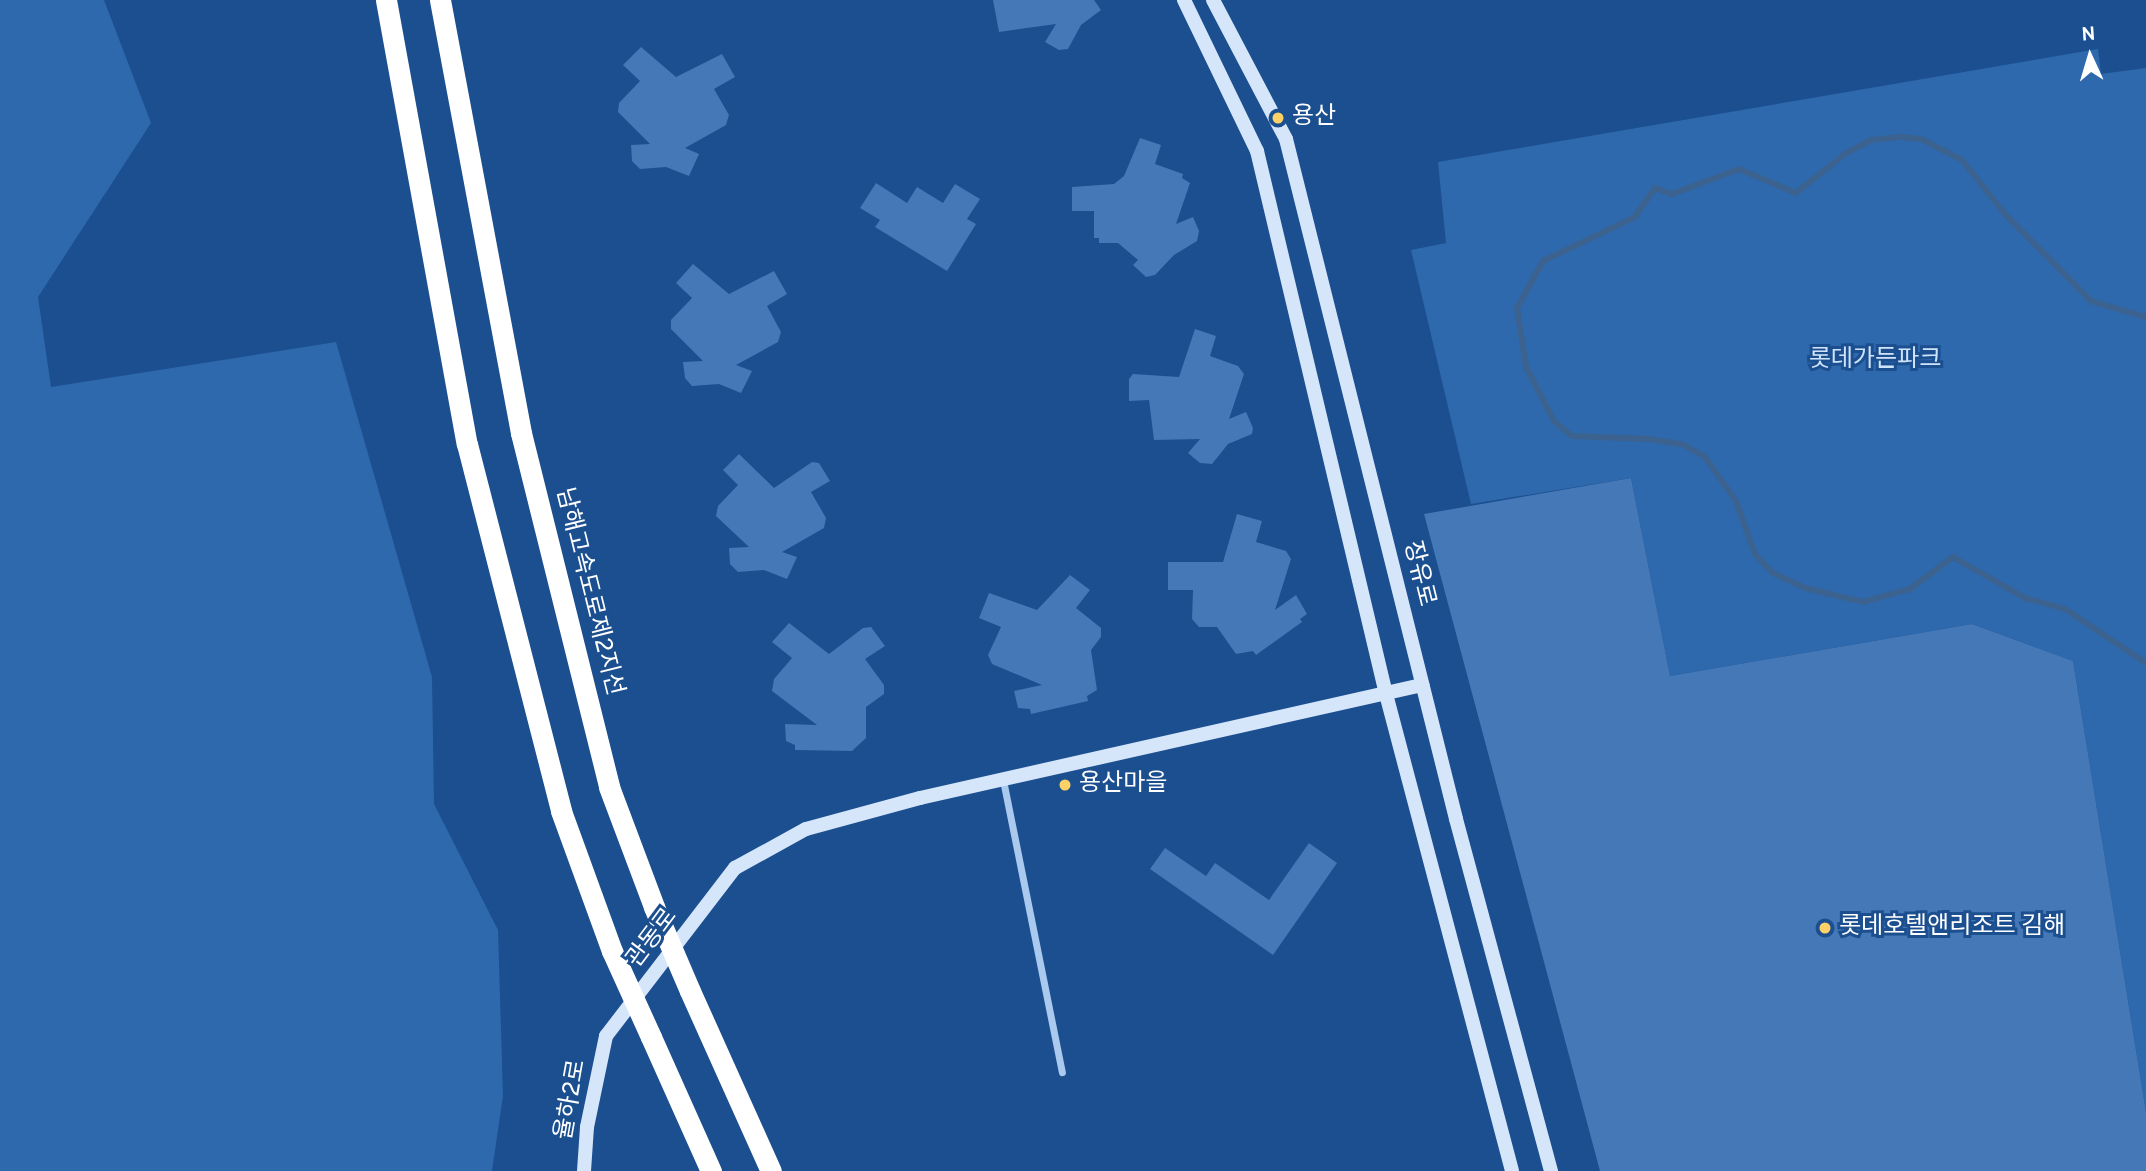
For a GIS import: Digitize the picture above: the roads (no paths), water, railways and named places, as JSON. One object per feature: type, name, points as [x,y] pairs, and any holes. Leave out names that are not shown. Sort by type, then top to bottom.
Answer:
[{"type":"highway","points":[[386,0],[467,444],[561,811],[612,951],[710,1171]]},
{"type":"highway","name":"남해고속도로제2지선","points":[[440,0],[521,433],[609,787],[654,907],[771,1171]]},
{"type":"main road","points":[[1184,0],[1257,151],[1386,694],[1512,1171]]},
{"type":"main road","name":"장유로","points":[[1213,0],[1286,139],[1422,685],[1550,1171]]},
{"type":"main road","points":[[1003,780],[1422,685]]},
{"type":"main road","name":"관동로","points":[[606,1037],[735,868],[806,829],[1003,780]]},
{"type":"main road","name":"율하2로","points":[[584,1171],[587,1126],[606,1037]]},
{"type":"street","points":[[1003,780],[1062,1072]]},
{"type":"waterway","points":[[2146,317],[2091,301],[2005,214],[1962,160],[1921,139],[1899,137],[1871,140],[1845,154],[1796,193],[1739,169],[1672,194],[1655,188],[1635,217],[1543,261],[1517,308],[1526,367],[1554,421],[1572,436],[1649,439],[1682,444],[1705,457],[1736,501],[1755,554],[1773,573],[1805,588],[1863,602],[1910,589],[1953,557],[2025,598],[2065,609],[2146,663]]},
{"type":"place","name":"용산","points":[[1278,118]]},
{"type":"place","name":"용산마을","points":[[1065,785]]},
{"type":"place","name":"롯데호텔앤리조트 김해","points":[[1825,928]]},
{"type":"park label","name":"롯데가든파크","points":[[1875,361]]}]
